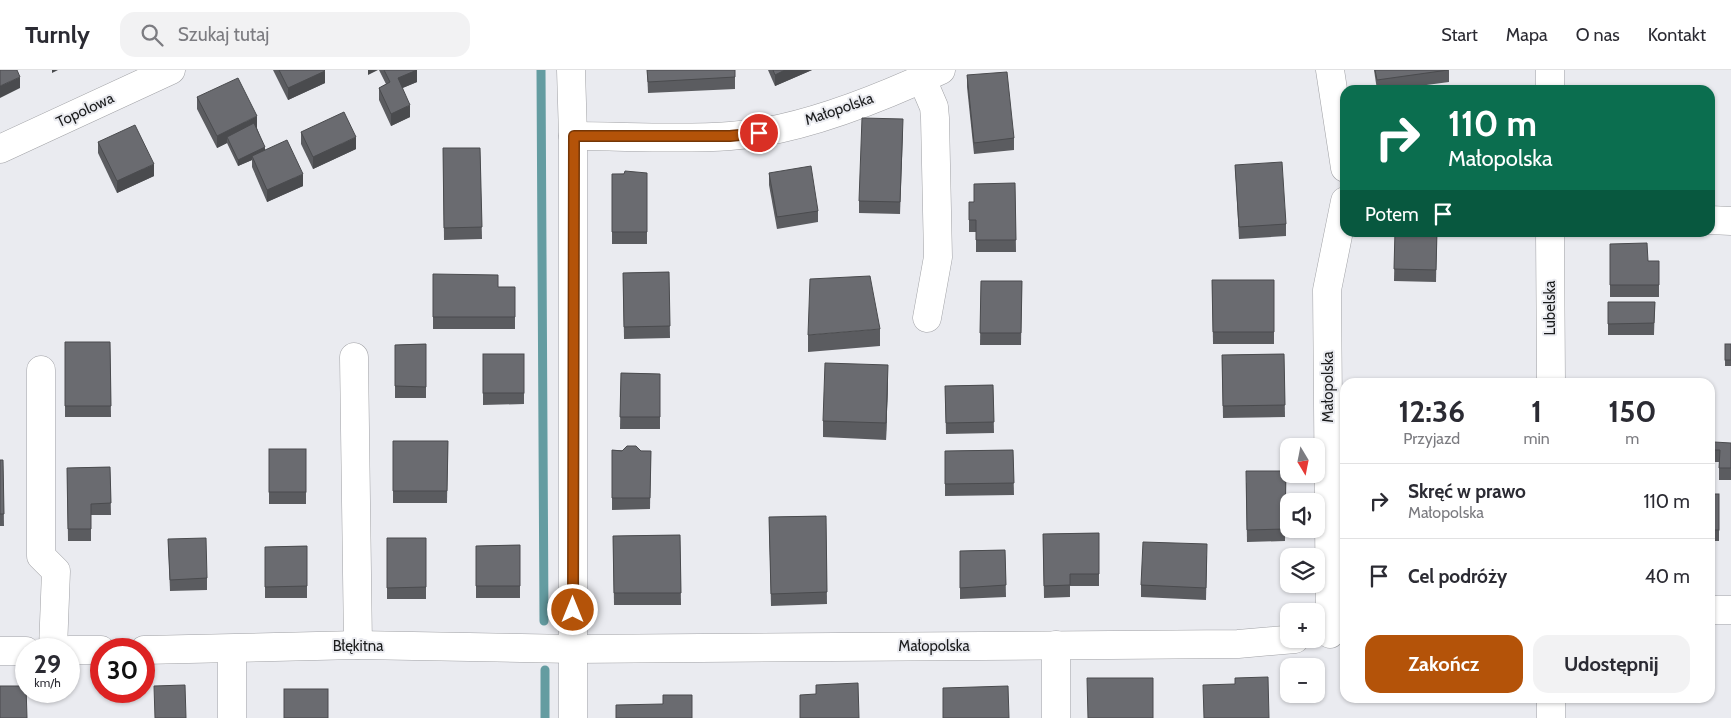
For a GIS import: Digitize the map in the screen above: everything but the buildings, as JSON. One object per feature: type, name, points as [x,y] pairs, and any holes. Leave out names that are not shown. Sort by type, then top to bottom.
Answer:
[{"type":"street","name":"Topolowa","points":[[0,150],[171,70]]},
{"type":"street","points":[[571,70],[574,136],[573,718]]},
{"type":"street","points":[[1330,70],[1340,135]]},
{"type":"street","points":[[1550,70],[1550,85]]},
{"type":"street","name":"Małopolska","points":[[574,136],[730,136],[759,133],[820,117],[932,74],[936,118],[938,257],[927,318]]},
{"type":"street","points":[[1715,220],[1731,221]]},
{"type":"street","name":"Małopolska","points":[[1330,634],[1327,290],[1340,226]]},
{"type":"street","name":"Lubelska","points":[[1550,237],[1551,378]]},
{"type":"street","points":[[354,357],[358,645]]},
{"type":"street","points":[[40,370],[41,556],[56,571],[54,638]]},
{"type":"street","points":[[1715,610],[1731,610]]},
{"type":"street","name":"Małopolska","points":[[573,649],[1238,644],[1280,640]]},
{"type":"street","name":"Błękitna","points":[[155,650],[358,645],[573,649]]},
{"type":"street","points":[[1056,645],[1056,718]]},
{"type":"street","points":[[232,649],[232,718]]},
{"type":"street","points":[[0,651],[15,650]]},
{"type":"street","points":[[1551,703],[1551,718]]},
{"type":"waterway","points":[[541,70],[544,621]]},
{"type":"waterway","points":[[545,670],[545,718]]},
{"type":"route","points":[[573,610],[574,136],[730,136],[759,133]]}]
